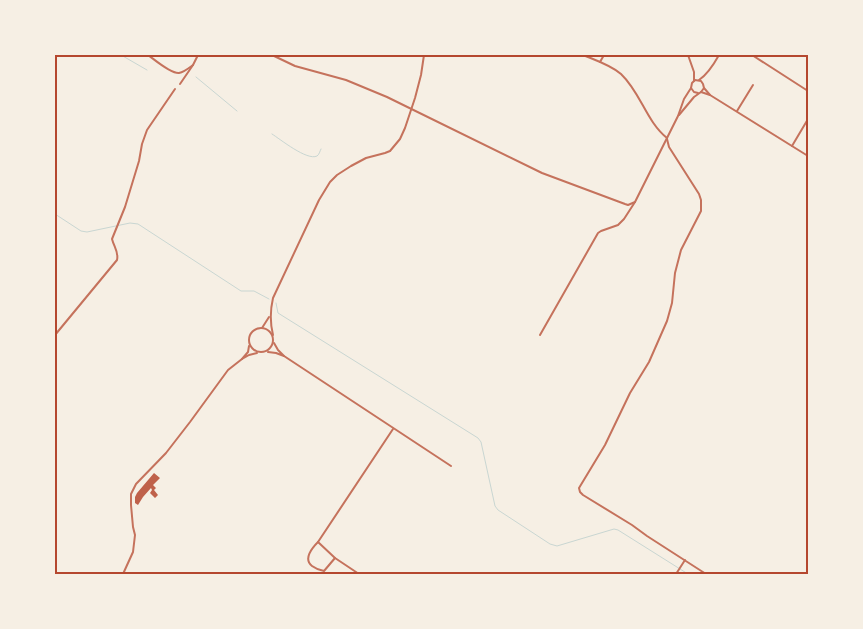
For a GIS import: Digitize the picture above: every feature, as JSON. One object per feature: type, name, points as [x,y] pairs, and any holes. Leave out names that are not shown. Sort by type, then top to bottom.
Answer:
[{"type":"street","points":[[148,55],[176,73],[182,72],[193,65]]},
{"type":"street","points":[[180,84],[198,55]]},
{"type":"street","points":[[272,55],[295,66],[353,83],[386,96],[550,176],[628,205],[634,202]]},
{"type":"street","points":[[284,356],[276,347],[270,315],[273,298],[286,270],[324,190],[337,176],[351,166],[366,158],[385,153],[394,148],[403,134],[420,83],[424,55]]},
{"type":"street","points":[[583,55],[610,67],[622,76],[656,128],[667,139],[669,147],[699,194],[702,211],[685,241],[678,260],[672,303],[667,321],[649,362],[630,393],[605,445],[579,488],[583,495],[706,574]]},
{"type":"street","points":[[600,62],[604,55]]},
{"type":"street","points":[[540,335],[598,233],[618,225],[634,202],[667,139],[694,81],[694,72],[688,55]]},
{"type":"street","points":[[694,81],[705,77],[720,55]]},
{"type":"street","points":[[752,55],[808,91]]},
{"type":"street","points":[[699,80],[710,95]]},
{"type":"street","points":[[736,111],[753,85]]},
{"type":"street","points":[[690,88],[694,92],[710,95],[808,156]]},
{"type":"street","points":[[678,116],[704,88]]},
{"type":"street","points":[[55,335],[117,260],[118,252],[112,239],[139,162],[142,144],[147,130],[175,90]]},
{"type":"street","points":[[792,146],[808,119]]},
{"type":"street","points":[[262,328],[270,315]]},
{"type":"street","points":[[259,352],[252,349],[249,338],[252,332],[262,328],[268,330],[273,335]]},
{"type":"street","points":[[266,352],[274,340]]},
{"type":"street","points":[[242,359],[248,352],[250,343]]},
{"type":"street","points":[[123,574],[133,552],[135,535],[131,494],[136,484],[166,453],[228,370],[252,353],[273,352],[284,356],[451,466]]},
{"type":"street","points":[[335,558],[324,571],[320,571],[309,563],[308,556],[393,429]]},
{"type":"street","points":[[318,542],[335,558],[359,574]]},
{"type":"street","points":[[676,574],[685,560]]},
{"type":"building","points":[[154,473],[160,478],[153,485],[158,495],[155,498],[150,493],[151,488],[138,505],[135,503],[137,493]]},
{"type":"waterway","points":[[121,55],[147,70]]},
{"type":"waterway","points":[[196,77],[237,111]]},
{"type":"waterway","points":[[272,134],[294,149],[313,157],[317,156],[321,149]]},
{"type":"waterway","points":[[55,214],[81,231],[87,232],[130,223],[138,224],[241,291],[254,291],[269,299]]},
{"type":"waterway","points":[[276,303],[278,313],[478,438],[481,442],[495,506],[498,510],[550,544],[557,546],[614,529],[618,530],[688,574]]}]
